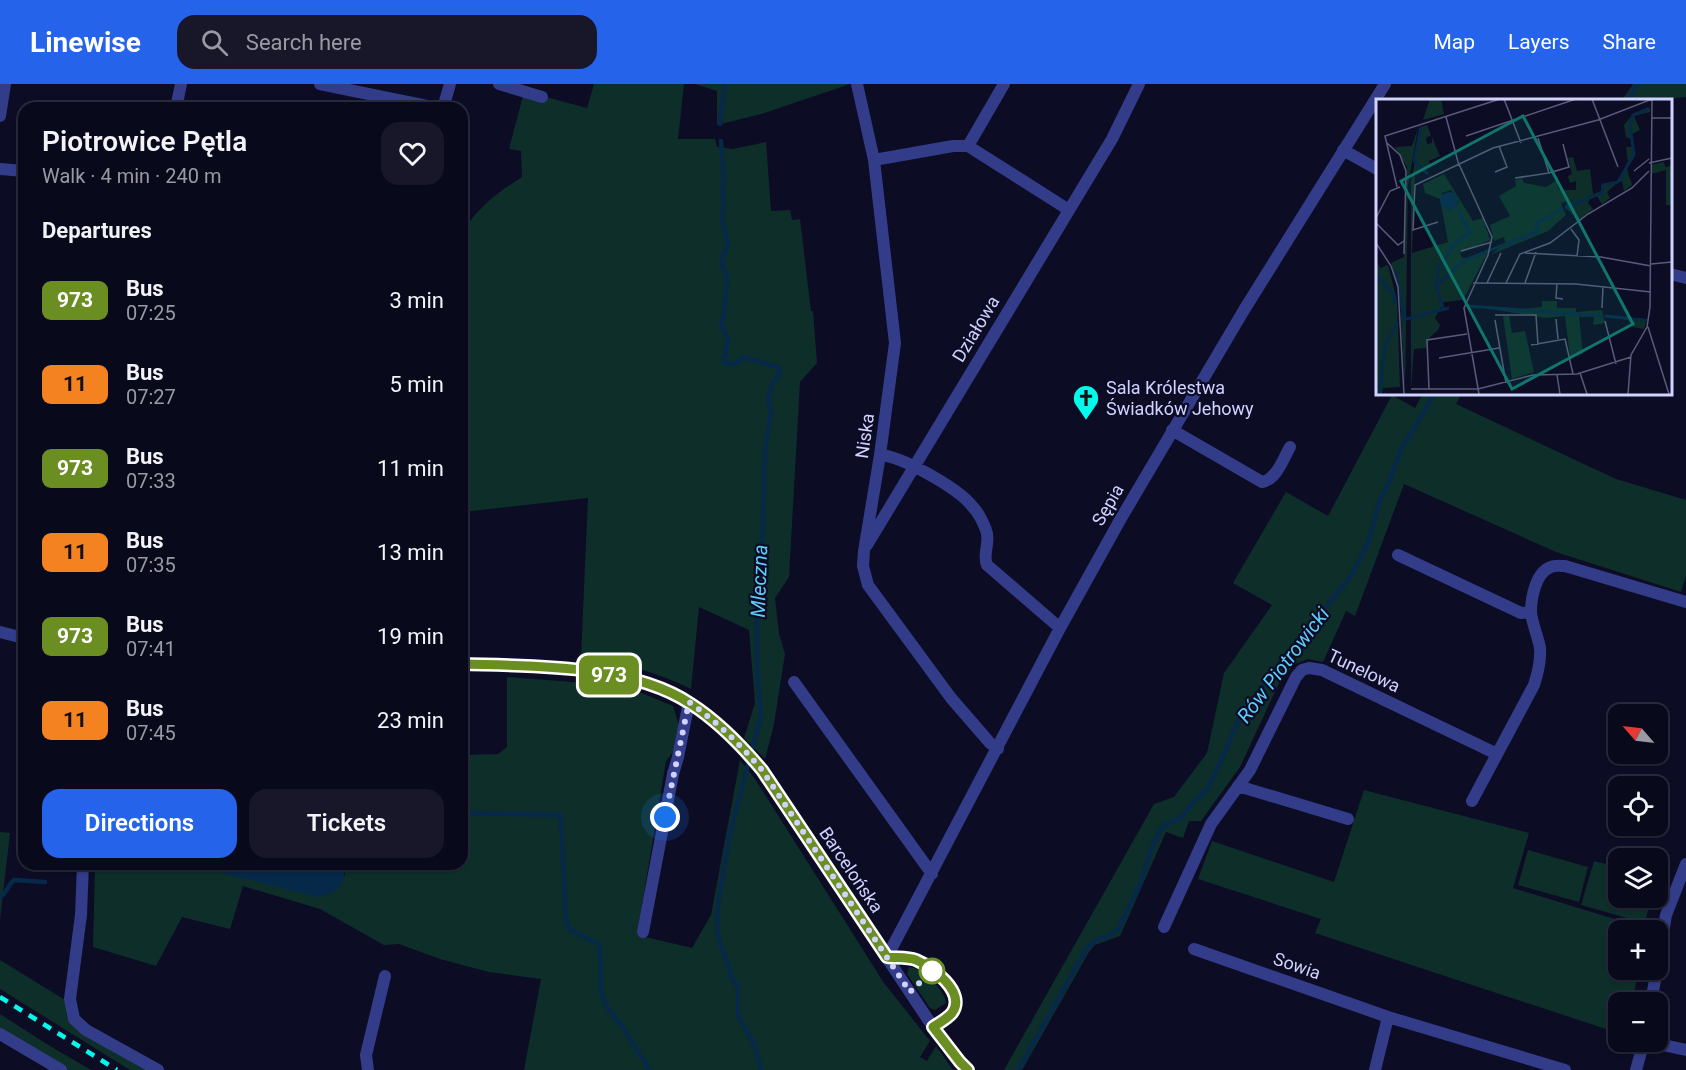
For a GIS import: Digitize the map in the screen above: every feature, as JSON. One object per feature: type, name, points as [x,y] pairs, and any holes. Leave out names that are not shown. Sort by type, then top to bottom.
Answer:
[{"type":"street","points":[[0,116],[5,84]]},
{"type":"street","points":[[177,102],[181,84]]},
{"type":"street","points":[[320,84],[408,102]]},
{"type":"street","points":[[445,102],[450,84]]},
{"type":"street","points":[[499,84],[542,97]]},
{"type":"street","name":"Niska","points":[[857,84],[874,160],[895,343],[862,566],[868,585],[951,698],[990,743],[998,749]]},
{"type":"street","points":[[968,146],[1004,84]]},
{"type":"street","name":"Działowa","points":[[864,551],[1112,139],[1139,84]]},
{"type":"street","name":"Sępia","points":[[887,957],[1060,628],[1172,430],[1385,84]]},
{"type":"street","points":[[874,160],[952,146],[968,146],[1069,210]]},
{"type":"street","points":[[1343,150],[1376,168]]},
{"type":"street","points":[[0,169],[18,170]]},
{"type":"street","points":[[1671,274],[1686,278]]},
{"type":"street","points":[[1172,430],[1263,482],[1271,480],[1290,447]]},
{"type":"street","points":[[880,455],[896,458],[914,466],[958,493],[972,506],[988,532],[984,560],[987,565],[1060,628]]},
{"type":"street","points":[[1398,555],[1521,613],[1531,612]]},
{"type":"street","points":[[1473,801],[1534,685],[1539,671],[1539,646],[1531,612],[1534,590],[1538,578],[1544,571],[1552,567],[1565,566],[1686,602]]},
{"type":"street","points":[[0,632],[18,636]]},
{"type":"street","name":"Barcelońska","points":[[468,664],[569,669],[636,680],[689,702],[713,720],[762,770],[933,1027],[968,1070]]},
{"type":"street","name":"Tunelowa","points":[[1164,927],[1211,824],[1257,758],[1296,677],[1302,670],[1309,668],[1322,670],[1497,754]]},
{"type":"street","points":[[794,682],[932,874]]},
{"type":"street","points":[[643,932],[689,702]]},
{"type":"street","points":[[1239,786],[1348,819]]},
{"type":"street","points":[[1665,920],[1686,864]]},
{"type":"street","points":[[83,870],[81,915],[70,999],[74,1019],[87,1030],[158,1070]]},
{"type":"street","name":"Sowia","points":[[1194,949],[1388,1017],[1565,1070]]},
{"type":"street","points":[[368,1070],[366,1055],[385,976]]},
{"type":"street","points":[[1375,1070],[1388,1017]]},
{"type":"street","points":[[0,1034],[40,1064],[61,1070]]},
{"type":"street","points":[[1668,1046],[1686,1050]]},
{"type":"street","points":[[1636,1070],[1641,1052]]},
{"type":"green space","points":[[594,84],[684,84],[678,139],[715,139],[717,147],[733,149],[766,142],[771,211],[790,210],[792,220],[800,219],[811,311],[813,311],[817,363],[800,382],[789,577],[775,598],[779,634],[785,654],[774,724],[765,759],[744,738],[755,703],[749,630],[699,607],[691,689],[637,668],[581,657],[588,498],[468,511],[468,224],[489,201],[522,177],[521,151],[509,149],[523,96],[546,97],[587,108]]},
{"type":"green space","points":[[695,84],[850,84],[761,114],[717,125],[717,91]]},
{"type":"green space","points":[[1633,84],[1686,84],[1686,97],[1623,99]]},
{"type":"green space","points":[[1422,394],[1461,394],[1456,404],[1616,479],[1686,500],[1686,575],[1681,592],[1556,552],[1404,484],[1355,616],[1346,611],[1323,662],[1308,659],[1295,664],[1280,681],[1240,767],[1201,821],[1189,821],[1183,838],[1166,832],[1120,936],[1095,945],[1089,952],[1022,1070],[1004,1070],[1154,804],[1174,797],[1207,753],[1224,673],[1272,605],[1233,583],[1286,492],[1328,516],[1392,395],[1415,408]]},
{"type":"green space","points":[[507,677],[611,685],[639,692],[673,706],[679,725],[673,752],[666,761],[637,935],[692,948],[711,915],[740,760],[755,779],[884,983],[930,1041],[920,1057],[927,1061],[936,1046],[953,1070],[524,1070],[541,979],[489,972],[440,959],[399,944],[384,945],[320,909],[243,886],[230,929],[182,917],[156,966],[93,947],[95,870],[236,870],[345,876],[345,870],[468,870],[468,755],[498,754],[507,747]]},
{"type":"green space","points":[[1364,790],[1529,833],[1513,888],[1618,920],[1608,920],[1608,980],[1637,980],[1634,992],[1608,992],[1608,1030],[1315,933],[1321,919],[1198,879],[1212,841],[1334,882]]},
{"type":"green space","points":[[0,832],[10,833],[0,920]]},
{"type":"green space","points":[[1528,850],[1588,867],[1579,902],[1518,885]]},
{"type":"green space","points":[[1594,861],[1608,864],[1608,908],[1648,908],[1646,920],[1634,920],[1581,905]]},
{"type":"green space","points":[[0,960],[65,1000],[67,1017],[78,1027],[150,1070],[130,1070],[0,989]]},
{"type":"green space","points":[[909,967],[921,971],[932,980],[942,992],[946,1003],[935,1010],[930,1008],[907,974]]},
{"type":"green space","points":[[0,1014],[91,1070],[68,1070],[0,1030]]},
{"type":"water","points":[[219,870],[345,870],[342,883],[336,891],[318,897],[226,874]]},
{"type":"waterway","name":"Mleczna","points":[[720,124],[725,84]]},
{"type":"waterway","name":"Rów Piotrowicki","points":[[1629,99],[1638,84]]},
{"type":"waterway","name":"Mleczna","points":[[721,141],[724,180],[722,219],[728,243],[721,262],[727,277],[724,315],[721,323],[729,342],[723,359],[725,363],[736,364],[743,357],[780,368],[780,373],[773,382],[768,397],[771,412],[765,450],[762,548],[759,563],[761,570],[757,611],[757,672],[761,715],[729,838],[717,910],[717,932],[732,979],[738,986],[738,1015],[755,1046],[761,1070]]},
{"type":"waterway","name":"Rów Piotrowicki","points":[[1018,1070],[1087,948],[1098,939],[1108,937],[1119,928],[1140,884],[1160,830],[1182,817],[1194,801],[1208,789],[1242,714],[1353,573],[1368,543],[1380,499],[1400,452],[1434,394]]},
{"type":"waterway","points":[[468,813],[559,815],[566,922],[569,929],[598,944],[601,957],[603,1000],[649,1070]]},
{"type":"waterway","points":[[0,897],[14,880],[45,882]]},
{"type":"railway","points":[[0,997],[117,1070]]},
{"type":"bus line","name":"973","points":[[468,664],[569,669],[636,680],[689,702],[713,720],[762,770],[887,957],[915,960],[944,978],[951,986],[956,1000],[954,1011],[933,1027],[968,1070]]},
{"type":"place","name":"Sala Królestwa Świadków Jehowy","points":[[1086,421]]},
{"type":"route","points":[[665,817],[689,702],[741,746],[762,770],[910,992],[932,971]]}]
